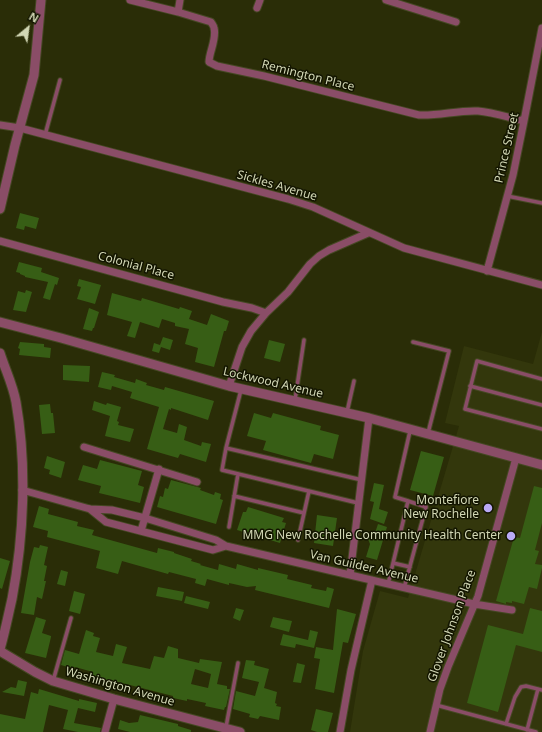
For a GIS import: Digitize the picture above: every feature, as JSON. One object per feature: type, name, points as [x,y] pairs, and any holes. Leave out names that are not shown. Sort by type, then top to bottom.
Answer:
[{"type":"street","points":[[0,208],[34,75],[42,0]]},
{"type":"street","name":"Remington Place","points":[[130,0],[211,22],[214,28],[214,39],[209,54],[209,62],[217,66],[264,76],[419,115],[430,116],[461,111],[480,111],[524,121]]},
{"type":"street","points":[[178,12],[180,0]]},
{"type":"street","points":[[257,8],[260,0]]},
{"type":"street","points":[[386,0],[397,2],[456,22]]},
{"type":"street","name":"Prince Street","points":[[487,270],[507,196],[524,121],[542,28]]},
{"type":"street","name":"Sickles Avenue","points":[[0,125],[20,128],[45,136],[288,199],[313,207],[404,248],[542,285]]},
{"type":"street","points":[[229,386],[242,348],[251,331],[266,313],[288,292],[310,264],[318,256],[329,250],[368,233]]},
{"type":"street","name":"Colonial Place","points":[[0,241],[266,313]]},
{"type":"street","name":"Lockwood Avenue","points":[[0,322],[229,386],[369,418],[516,458],[542,463]]},
{"type":"street","points":[[0,353],[16,401],[21,443],[22,490],[20,554],[5,634],[0,650]]},
{"type":"street","points":[[350,575],[369,418]]},
{"type":"street","points":[[84,447],[197,482]]},
{"type":"street","name":"Glover Johnson Place","points":[[430,732],[436,705],[448,667],[478,596],[516,458]]},
{"type":"street","points":[[141,531],[159,469]]},
{"type":"street","name":"Van Guilder Avenue","points":[[22,490],[90,509],[112,510],[144,518],[216,540],[226,546],[474,604],[512,610]]},
{"type":"street","name":"Van Guilder Avenue","points":[[90,509],[106,522],[213,550],[226,546]]},
{"type":"street","points":[[340,732],[372,580]]},
{"type":"street","name":"Washington Avenue","points":[[0,650],[35,672],[54,680],[114,699],[239,732]]},
{"type":"street","points":[[104,732],[114,699]]},
{"type":"lane","points":[[45,136],[60,80]]},
{"type":"lane","points":[[507,196],[542,203]]},
{"type":"lane","points":[[294,401],[304,340]]},
{"type":"lane","points":[[413,342],[449,351],[428,434]]},
{"type":"lane","points":[[542,379],[477,361],[464,409],[542,429]]},
{"type":"lane","points":[[346,413],[354,381]]},
{"type":"lane","points":[[470,386],[542,405]]},
{"type":"lane","points":[[242,389],[226,448],[222,470],[359,504]]},
{"type":"lane","points":[[404,588],[426,507],[395,497],[411,430]]},
{"type":"lane","points":[[226,448],[362,480]]},
{"type":"lane","points":[[229,527],[238,474]]},
{"type":"lane","points":[[298,540],[308,491]]},
{"type":"lane","points":[[234,496],[304,513]]},
{"type":"lane","points":[[388,584],[408,501]]},
{"type":"lane","points":[[393,562],[410,567]]},
{"type":"lane","points":[[54,680],[71,618]]},
{"type":"lane","points":[[226,728],[238,663]]},
{"type":"lane","points":[[506,724],[518,691],[521,687],[526,686],[540,689],[527,730]]},
{"type":"lane","points":[[436,705],[536,732]]},
{"type":"shaded area","name":"Montefiore New Rochelle","points":[[542,332],[542,732],[350,732],[363,651],[380,591],[408,598],[459,426],[445,423],[464,346],[533,364]]},
{"type":"building","points":[[20,213],[39,218],[36,229],[25,226],[24,230],[16,228]]},
{"type":"building","points":[[19,262],[42,268],[41,272],[59,278],[57,285],[55,284],[50,300],[43,298],[48,282],[25,277],[16,272]]},
{"type":"building","points":[[79,279],[101,285],[95,304],[77,299],[81,287],[77,286]]},
{"type":"building","points":[[26,290],[32,292],[26,312],[13,310],[18,291],[25,293]]},
{"type":"building","points":[[112,293],[141,301],[142,298],[179,309],[180,307],[192,311],[189,319],[207,325],[211,314],[229,321],[226,331],[224,331],[214,367],[195,362],[198,348],[185,344],[189,329],[175,326],[175,323],[162,319],[159,328],[140,322],[135,338],[127,336],[132,322],[107,315]]},
{"type":"building","points":[[89,308],[99,312],[92,331],[83,329]]},
{"type":"building","points":[[163,337],[173,340],[170,350],[161,347],[159,353],[152,351],[154,343],[160,345]]},
{"type":"building","points":[[269,340],[285,344],[280,362],[264,358]]},
{"type":"building","points":[[20,342],[44,344],[44,347],[51,348],[50,358],[19,355],[20,349],[18,348]]},
{"type":"building","points":[[63,365],[90,366],[89,382],[63,380]]},
{"type":"building","points":[[102,372],[115,375],[114,377],[135,383],[136,379],[147,383],[146,385],[164,390],[165,387],[214,401],[208,420],[171,408],[171,410],[169,409],[163,429],[177,433],[179,424],[187,427],[184,440],[201,446],[202,442],[211,444],[206,462],[180,454],[178,458],[147,449],[159,407],[130,398],[132,392],[112,386],[111,390],[98,387]]},
{"type":"building","points":[[94,401],[106,405],[107,403],[121,407],[117,421],[119,422],[118,425],[134,429],[130,442],[105,436],[110,416],[92,410]]},
{"type":"building","points":[[50,404],[51,413],[53,413],[55,433],[42,434],[39,405]]},
{"type":"building","points":[[254,413],[271,418],[273,413],[321,426],[320,430],[339,435],[333,459],[314,454],[311,463],[263,450],[266,441],[247,436]]},
{"type":"building","points":[[421,451],[444,457],[433,496],[410,490]]},
{"type":"building","points":[[47,456],[65,462],[61,478],[49,474],[50,470],[44,468]]},
{"type":"building","points":[[100,460],[142,471],[138,485],[144,487],[140,503],[99,493],[101,486],[78,480],[83,465],[97,469]]},
{"type":"building","points":[[171,480],[201,488],[200,490],[214,495],[215,492],[221,494],[220,499],[223,500],[216,524],[157,507],[160,496],[163,497],[165,488],[168,489]]},
{"type":"building","points":[[374,483],[384,485],[379,509],[388,512],[384,524],[370,519],[374,502],[370,501]]},
{"type":"building","points":[[534,486],[542,488],[542,523],[535,550],[539,551],[535,564],[542,565],[542,568],[537,589],[529,587],[524,604],[512,601],[512,603],[506,602],[506,604],[496,601],[514,537],[520,538]]},
{"type":"building","points":[[39,506],[49,509],[48,514],[78,522],[77,526],[94,530],[92,535],[157,553],[158,548],[174,552],[192,559],[191,561],[201,564],[200,565],[218,570],[219,564],[236,569],[237,564],[258,570],[258,568],[288,575],[287,579],[312,585],[311,588],[326,591],[327,587],[334,589],[329,608],[255,590],[256,586],[247,587],[229,583],[229,585],[207,579],[205,586],[195,583],[196,579],[169,572],[168,574],[122,561],[118,574],[96,568],[100,551],[47,537],[48,531],[33,527]]},
{"type":"building","points":[[248,507],[284,518],[282,522],[286,523],[280,543],[237,530],[243,512],[246,512]]},
{"type":"building","points":[[317,515],[337,518],[333,546],[314,543]]},
{"type":"building","points":[[378,524],[387,527],[377,560],[366,557],[370,544],[368,539],[374,536]]},
{"type":"building","points":[[40,545],[48,547],[44,565],[47,566],[44,581],[46,581],[42,599],[37,597],[34,615],[21,613],[34,547],[39,548]]},
{"type":"building","points":[[0,558],[10,561],[2,589],[0,588]]},
{"type":"building","points":[[61,570],[68,572],[65,586],[57,584]]},
{"type":"building","points":[[158,587],[184,592],[182,601],[156,596]]},
{"type":"building","points":[[74,591],[85,594],[80,614],[69,611]]},
{"type":"building","points":[[186,596],[210,602],[208,609],[184,603]]},
{"type":"building","points":[[236,608],[244,610],[240,621],[233,618]]},
{"type":"building","points":[[530,608],[542,611],[542,652],[516,645],[498,712],[467,703],[488,625],[523,634]]},
{"type":"building","points":[[337,609],[356,614],[348,643],[343,642],[334,693],[315,689],[320,659],[314,658],[316,647],[333,650]]},
{"type":"building","points":[[36,617],[46,620],[42,633],[51,636],[46,658],[25,653]]},
{"type":"building","points":[[273,617],[292,621],[289,632],[270,627]]},
{"type":"building","points":[[86,630],[94,633],[93,636],[100,638],[96,652],[113,656],[116,644],[127,647],[122,663],[150,669],[154,656],[164,658],[168,646],[178,649],[178,658],[199,663],[200,659],[222,662],[217,684],[227,686],[227,689],[230,689],[226,707],[224,710],[205,706],[206,703],[173,698],[173,696],[118,682],[117,686],[106,683],[106,679],[92,675],[93,672],[61,665],[65,650],[79,654]],"holes":[[[195,669],[211,674],[208,688],[191,684]]]},
{"type":"building","points":[[310,630],[318,632],[314,648],[296,644],[295,648],[280,645],[283,634],[308,640]]},
{"type":"building","points":[[246,660],[255,661],[254,665],[269,669],[264,688],[277,692],[275,703],[277,704],[276,706],[281,707],[279,720],[260,716],[258,719],[249,717],[250,714],[233,709],[236,691],[255,696],[259,682],[242,678]]},
{"type":"building","points":[[297,663],[305,665],[301,683],[293,682]]},
{"type":"building","points":[[18,680],[27,682],[24,696],[2,692],[11,687],[16,688]]},
{"type":"building","points":[[39,689],[79,701],[79,699],[97,703],[95,712],[78,708],[74,723],[101,728],[100,732],[78,732],[63,729],[68,710],[49,705],[43,732],[0,732],[0,714],[25,719],[31,692],[38,694]]},
{"type":"building","points":[[316,709],[333,713],[328,732],[317,732],[311,730]]},
{"type":"building","points":[[140,715],[178,724],[178,726],[191,730],[191,732],[130,732],[118,729],[120,720],[129,723],[138,722]]},
{"type":"place","name":"Montefiore New Rochelle","points":[[488,508]]},
{"type":"place","name":"MMG New Rochelle Community Health Center","points":[[511,536]]}]
